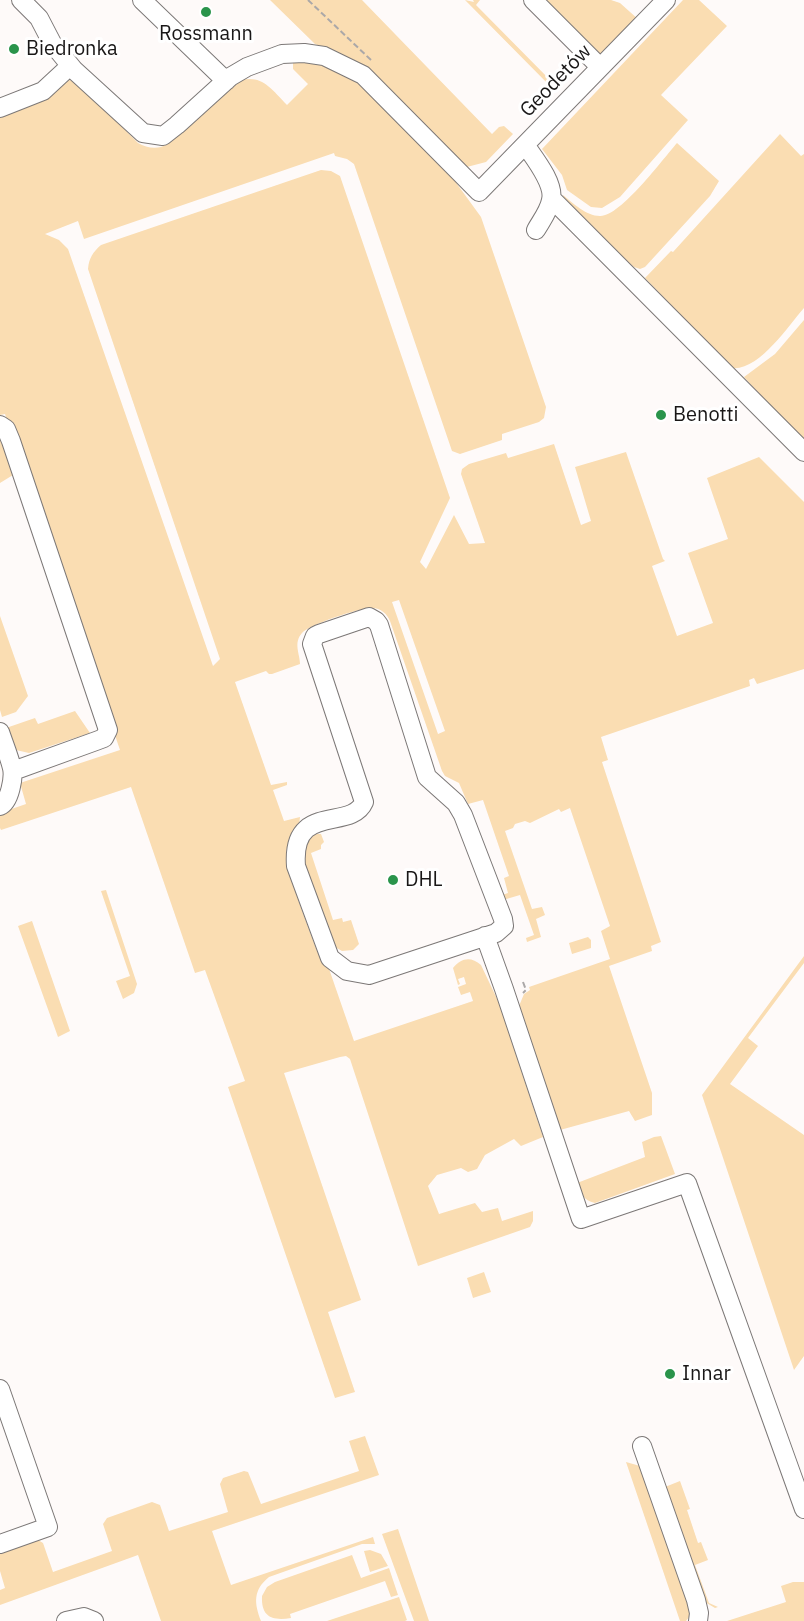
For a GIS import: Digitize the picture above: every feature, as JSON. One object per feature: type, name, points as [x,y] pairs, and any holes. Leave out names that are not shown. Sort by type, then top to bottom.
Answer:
[{"type":"street","points":[[21,0],[39,18],[52,44],[70,66],[143,133],[163,136],[226,81],[142,0]]},
{"type":"street","points":[[533,0],[600,68]]},
{"type":"street","name":"Geodetów","points":[[226,81],[247,67],[282,54],[304,52],[324,56],[363,75],[479,192],[666,0]]},
{"type":"street","points":[[0,108],[43,91],[70,66]]},
{"type":"street","points":[[526,146],[550,187],[552,199],[804,452]]},
{"type":"street","points":[[536,230],[552,199]]},
{"type":"street","points":[[0,425],[6,429],[11,441],[108,730],[104,738],[13,771]]},
{"type":"street","points":[[369,617],[379,625],[427,777],[456,803],[464,815],[503,919],[504,926],[501,930],[484,936],[369,975],[347,971],[327,953],[296,866],[297,843],[310,825],[358,811],[364,802],[312,644],[315,636],[369,617]]},
{"type":"street","points":[[0,732],[13,771],[8,800],[0,806]]},
{"type":"street","points":[[484,936],[581,1219],[687,1183],[804,1509]]},
{"type":"street","points":[[0,1389],[48,1527],[0,1544]]},
{"type":"street","points":[[642,1446],[696,1600],[698,1621]]},
{"type":"street","points":[[66,1621],[84,1617],[94,1621]]},
{"type":"path","points":[[520,997],[526,990],[523,982]]},
{"type":"shaded area","points":[[270,0],[362,0],[492,134],[499,127],[504,126],[513,134],[486,162],[463,168],[349,58],[315,44]]},
{"type":"shaded area","points":[[465,0],[474,2],[473,0],[480,0],[476,5],[555,85],[552,88]]},
{"type":"shaded area","points":[[545,0],[611,0],[620,3],[639,20],[605,55],[597,56]]},
{"type":"shaded area","points":[[683,0],[699,0],[727,26],[661,95],[688,120],[620,197],[602,208],[591,207],[567,190],[562,175],[542,149]]},
{"type":"shaded area","points":[[310,59],[357,77],[454,176],[457,184],[481,217],[546,407],[544,418],[539,422],[502,434],[502,440],[460,454],[452,451],[354,164],[347,159],[335,156],[334,153],[84,239],[78,221],[45,234],[59,240],[68,249],[213,666],[220,659],[88,269],[92,256],[101,245],[321,170],[331,171],[340,176],[450,498],[420,562],[426,569],[454,515],[469,544],[485,543],[461,474],[462,469],[469,464],[506,453],[508,458],[554,444],[581,525],[591,521],[575,467],[626,452],[665,561],[652,566],[677,636],[713,623],[688,553],[728,539],[707,478],[759,457],[804,502],[804,669],[757,684],[754,678],[749,680],[750,686],[601,737],[608,760],[602,762],[661,942],[651,946],[652,951],[609,966],[652,1093],[652,1115],[635,1121],[629,1111],[560,1130],[519,1006],[524,994],[530,990],[529,987],[610,959],[601,931],[610,926],[570,808],[561,812],[559,809],[530,823],[525,821],[515,824],[513,828],[505,831],[532,909],[542,907],[545,915],[536,919],[541,937],[527,942],[526,938],[534,935],[520,895],[503,900],[499,896],[508,893],[504,878],[509,876],[483,800],[468,804],[459,783],[445,776],[442,771],[390,621],[383,612],[375,608],[366,608],[314,626],[299,637],[300,664],[272,674],[266,671],[235,682],[271,785],[287,782],[287,785],[273,790],[284,821],[300,817],[286,852],[289,872],[317,951],[327,963],[354,1041],[473,1001],[470,992],[461,995],[458,987],[466,984],[464,977],[458,979],[460,984],[458,985],[453,968],[466,959],[474,960],[481,965],[499,1003],[543,1137],[521,1146],[514,1139],[485,1155],[477,1169],[468,1172],[461,1168],[437,1175],[428,1186],[439,1214],[475,1203],[482,1212],[498,1208],[502,1221],[533,1211],[533,1221],[530,1227],[418,1266],[350,1059],[346,1056],[340,1057],[284,1073],[361,1300],[328,1312],[355,1392],[335,1398],[228,1087],[245,1081],[205,970],[195,973],[131,787],[1,830],[0,828],[0,813],[26,804],[20,783],[120,750],[5,414],[0,415],[0,118],[43,100],[69,80],[79,83],[138,143],[143,146],[161,147],[187,128],[231,83],[249,79],[263,82],[287,105],[308,84],[293,69],[293,62]],"holes":[[[399,600],[445,731],[438,734],[392,602]]]},
{"type":"shaded area","points":[[780,134],[801,156],[804,154],[804,308],[762,355],[742,367],[732,368],[645,278],[671,251],[673,252]]},
{"type":"shaded area","points":[[677,143],[719,181],[710,196],[645,267],[640,269],[634,267],[594,231],[573,210],[563,195],[590,214],[600,216],[608,214],[629,198]]},
{"type":"shaded area","points":[[804,320],[804,439],[782,419],[744,377],[775,354]]},
{"type":"shaded area","points":[[0,436],[13,475],[0,483]]},
{"type":"shaded area","points":[[0,616],[28,696],[16,712],[2,717],[0,710]]},
{"type":"shaded area","points":[[75,711],[90,733],[29,753],[13,747],[6,728],[35,718],[38,724]]},
{"type":"shaded area","points":[[321,834],[324,842],[321,849],[311,853],[333,920],[342,918],[343,922],[351,920],[359,944],[353,950],[342,951],[335,947],[302,857],[309,836]]},
{"type":"shaded area","points":[[106,890],[137,984],[134,993],[123,999],[116,981],[130,976],[101,891]]},
{"type":"shaded area","points":[[32,921],[70,1031],[58,1037],[18,926]]},
{"type":"shaded area","points":[[588,937],[591,940],[591,948],[572,954],[569,943]]},
{"type":"shaded area","points":[[804,956],[804,963],[748,1038],[758,1046],[730,1084],[804,1135],[804,1356],[794,1370],[702,1095]]},
{"type":"shaded area","points":[[661,1136],[675,1174],[595,1203],[583,1196],[577,1183],[645,1157],[642,1142]]},
{"type":"shaded area","points":[[484,1272],[491,1292],[473,1298],[467,1278]]},
{"type":"shaded area","points":[[365,1436],[379,1475],[212,1531],[231,1585],[373,1537],[375,1544],[362,1544],[269,1577],[260,1587],[256,1597],[261,1621],[161,1621],[138,1555],[0,1605],[0,1590],[5,1588],[0,1571],[0,1552],[38,1540],[43,1543],[53,1572],[112,1551],[103,1524],[107,1518],[152,1502],[160,1505],[169,1531],[228,1512],[220,1484],[223,1478],[244,1471],[248,1472],[261,1504],[359,1471],[349,1441]]},
{"type":"shaded area","points":[[626,1462],[640,1466],[692,1603],[686,1621],[680,1621]]},
{"type":"shaded area","points":[[680,1481],[698,1543],[701,1542],[708,1560],[695,1565],[709,1603],[718,1607],[715,1608],[705,1602],[665,1487]]},
{"type":"shaded area","points":[[398,1529],[429,1621],[414,1621],[382,1534]]},
{"type":"shaded area","points":[[370,1550],[381,1554],[388,1566],[370,1572],[364,1551]]},
{"type":"shaded area","points":[[352,1555],[361,1578],[389,1568],[398,1595],[391,1597],[385,1581],[290,1614],[291,1618],[273,1618],[263,1609],[262,1596],[267,1587],[275,1582]]},
{"type":"shaded area","points":[[793,1582],[804,1582],[804,1621],[727,1621],[786,1602],[781,1586]]},
{"type":"shaded area","points":[[399,1597],[407,1620],[405,1621],[327,1621]]},
{"type":"place","name":"Rossmann","points":[[206,12]]},
{"type":"place","name":"Biedronka","points":[[14,49]]},
{"type":"place","name":"Benotti","points":[[661,415]]},
{"type":"place","name":"DHL","points":[[393,880]]},
{"type":"place","name":"Innar","points":[[670,1374]]}]
